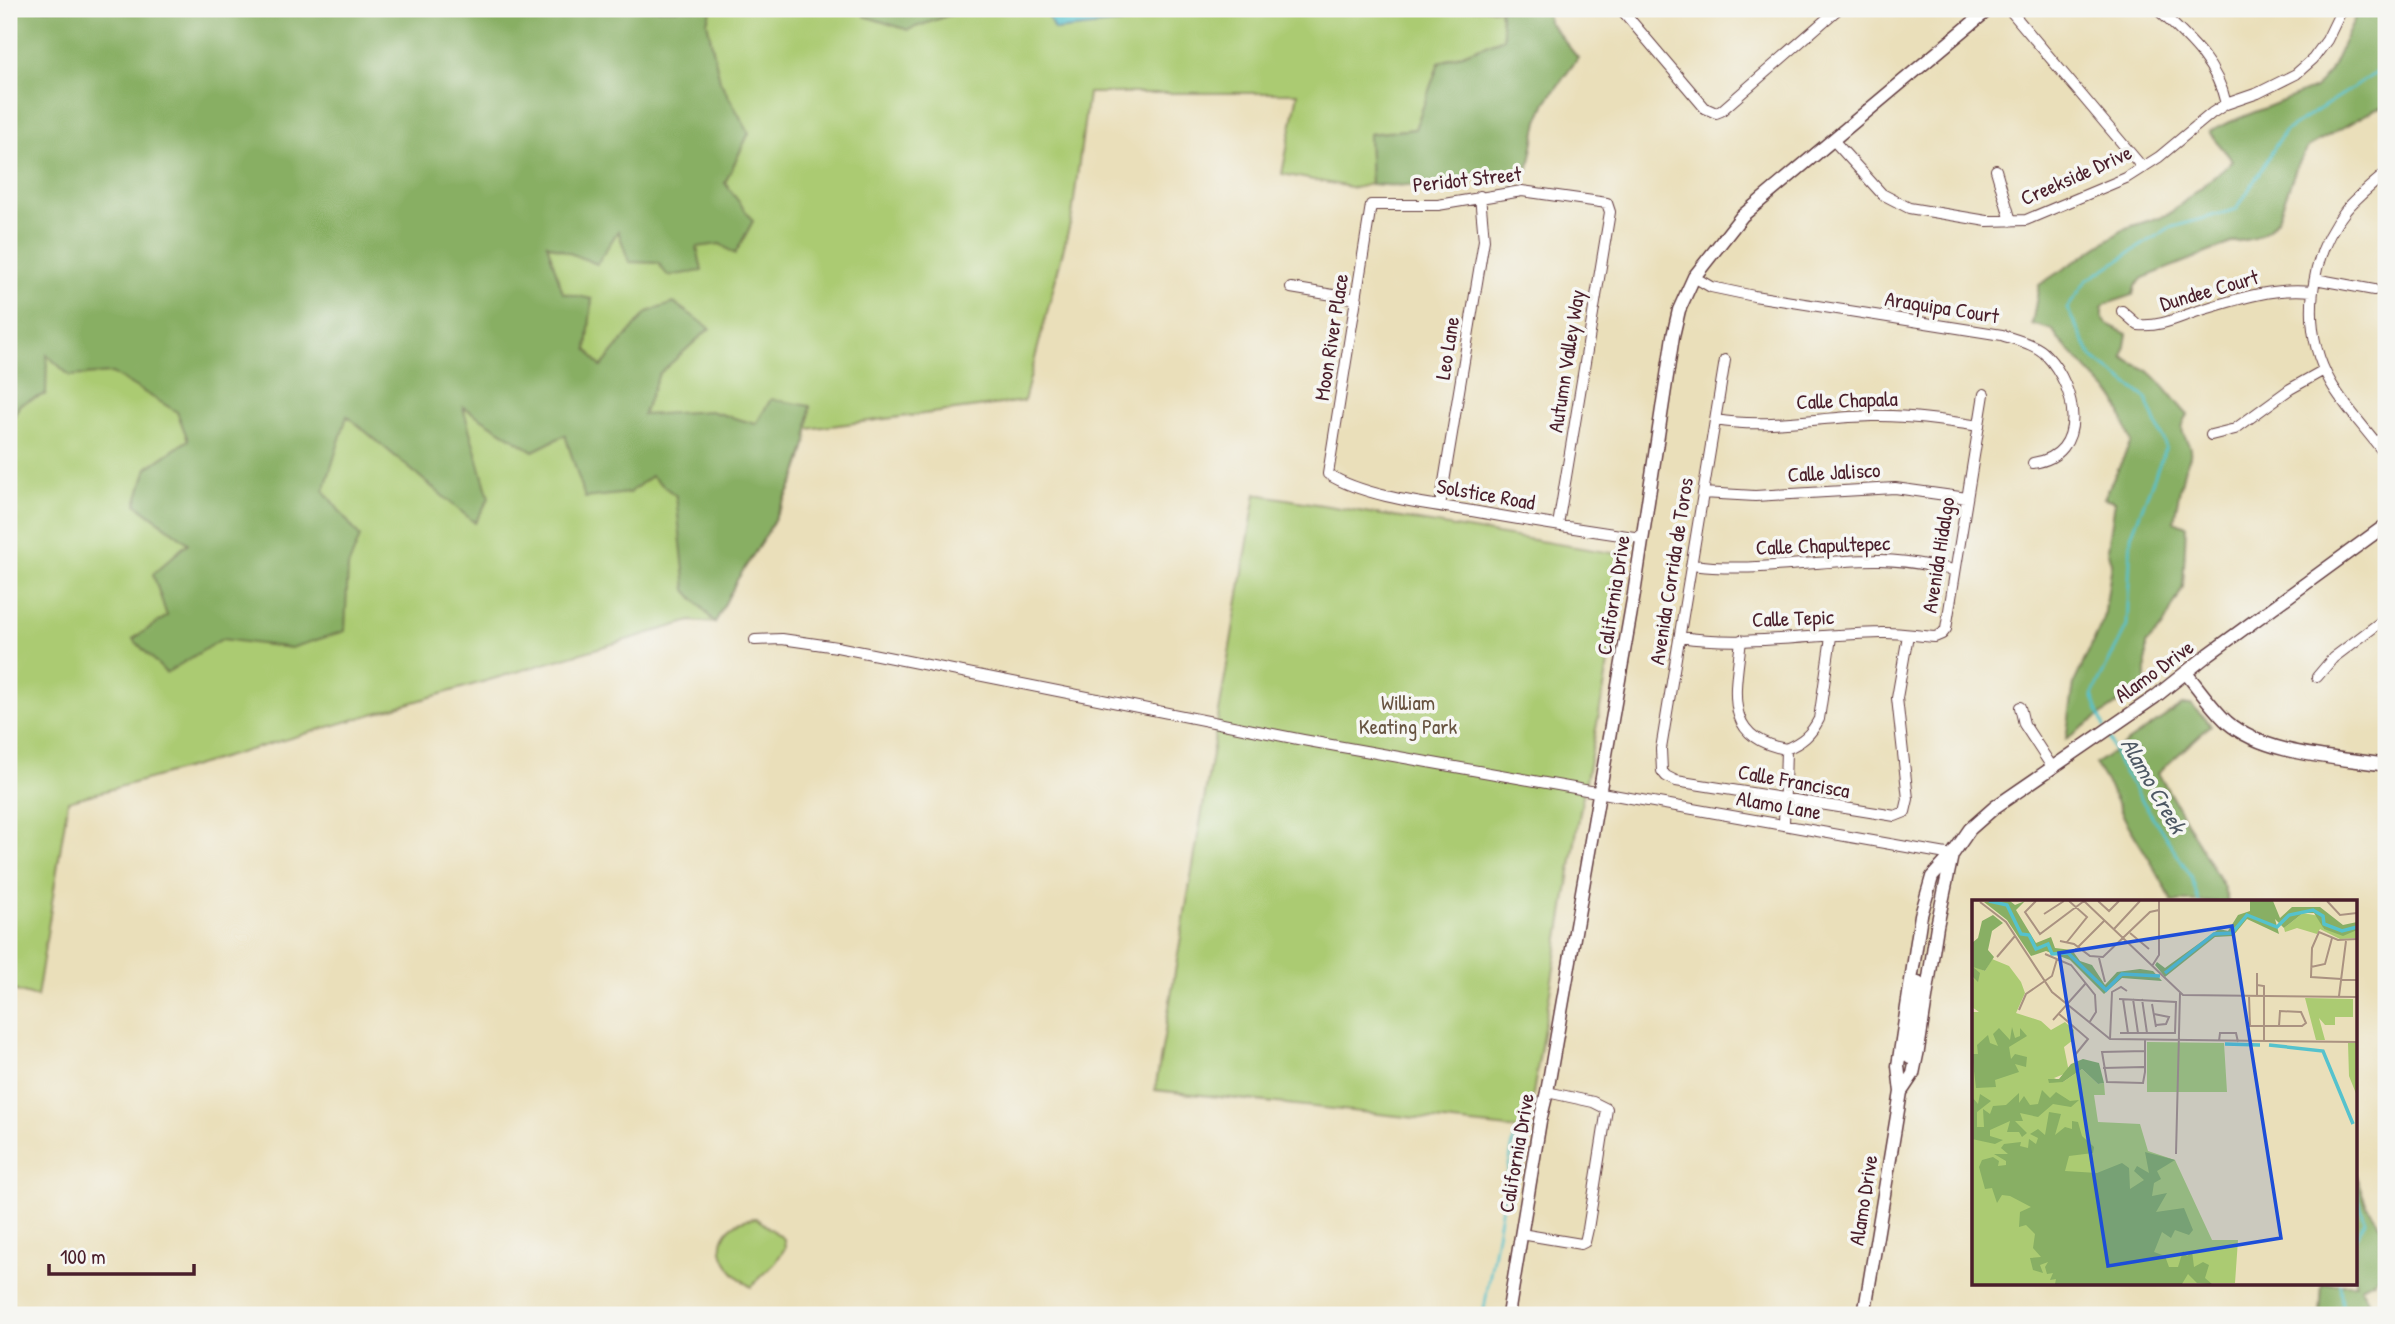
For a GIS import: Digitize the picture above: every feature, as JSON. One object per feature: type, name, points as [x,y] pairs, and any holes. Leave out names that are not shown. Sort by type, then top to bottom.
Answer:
[{"type":"street","points":[[1621,9],[1705,108],[1716,113],[1838,9]]},
{"type":"street","name":"California Drive","points":[[1508,1315],[1600,792],[1673,336],[1682,302],[1694,277],[1742,216],[1989,9]]},
{"type":"street","points":[[2009,9],[2143,168]]},
{"type":"street","points":[[2158,9],[2202,52],[2216,73],[2225,104]]},
{"type":"street","name":"Creekside Drive","points":[[1834,141],[1882,194],[1893,201],[1924,211],[1987,221],[2026,220],[2126,178],[2159,157],[2225,104],[2258,93],[2296,74],[2313,59],[2327,40],[2342,9]]},
{"type":"street","points":[[1996,170],[2011,221]]},
{"type":"street","points":[[2386,173],[2344,212],[2333,229],[2321,256],[2312,290],[2313,328],[2324,370],[2332,385],[2386,456]]},
{"type":"street","name":"Peridot Street","points":[[1371,205],[1438,205],[1522,191],[1607,204]]},
{"type":"street","name":"Leo Lane","points":[[1440,506],[1484,240],[1480,196]]},
{"type":"street","name":"Autumn Valley Way","points":[[1558,525],[1610,212],[1607,204]]},
{"type":"street","name":"Moon River Place","points":[[1328,474],[1371,205]]},
{"type":"street","name":"Araquipa Court","points":[[1694,277],[1711,287],[1754,296],[2002,335],[2045,353],[2067,386],[2073,402],[2072,421],[2062,449],[2046,461],[2032,463]]},
{"type":"street","points":[[2315,279],[2374,290]]},
{"type":"street","points":[[1291,288],[1357,299]]},
{"type":"street","name":"Dundee Court","points":[[2122,310],[2138,325],[2165,324],[2255,294],[2312,290]]},
{"type":"street","name":"Avenida Corrida de Toros","points":[[1676,781],[1661,771],[1660,760],[1725,360]]},
{"type":"street","points":[[2211,435],[2235,429],[2290,389],[2324,370]]},
{"type":"street","name":"Avenida Hidalgo","points":[[1905,812],[1908,799],[1897,698],[1908,635],[1935,637],[1946,629],[1984,394]]},
{"type":"street","name":"Calle Chapala","points":[[1716,421],[1793,422],[1901,416],[1979,426]]},
{"type":"street","points":[[2377,443],[2386,435]]},
{"type":"street","name":"Solstice Road","points":[[1328,474],[1344,484],[1440,506],[1641,538]]},
{"type":"street","name":"Calle Jalisco","points":[[1703,493],[1755,496],[1895,488],[1967,498]]},
{"type":"street","name":"Alamo Drive","points":[[1864,1315],[1901,1092],[1898,1066],[1921,915],[1932,877],[1981,819],[2087,741],[2155,696],[2386,525]]},
{"type":"street","name":"Calle Chapultepec","points":[[1692,565],[1762,568],[1876,559],[1955,570]]},
{"type":"street","points":[[2317,677],[2333,658],[2386,618]]},
{"type":"street","name":"Calle Tepic","points":[[1680,637],[1741,640],[1884,633],[1908,635]]},
{"type":"street","points":[[1741,640],[1735,701],[1737,714],[1743,727],[1761,743],[1786,749],[1804,740],[1819,719],[1831,637]]},
{"type":"street","name":"Alamo Lane","points":[[755,640],[782,639],[837,648],[1303,740],[1952,855]]},
{"type":"street","points":[[2186,673],[2226,721],[2246,736],[2297,751],[2386,765]]},
{"type":"street","points":[[2020,706],[2024,724],[2052,766]]},
{"type":"street","points":[[1784,825],[1786,749]]},
{"type":"street","name":"Calle Francisca","points":[[1676,781],[1895,817],[1905,812]]},
{"type":"street","name":"Alamo Drive","points":[[1901,1092],[1913,1072],[1937,926],[1952,855]]},
{"type":"street","points":[[1913,1072],[1910,1048],[1918,975],[1915,954]]},
{"type":"street","points":[[1521,1234],[1581,1244],[1585,1242],[1588,1229],[1606,1109],[1593,1102],[1547,1092]]},
{"type":"green space","points":[[9,9],[1500,9],[1504,38],[1439,63],[1415,129],[1369,134],[1371,184],[1355,188],[1282,174],[1298,93],[1088,93],[1072,216],[1024,401],[808,429],[805,450],[791,489],[737,579],[715,623],[691,621],[68,801],[37,997],[9,989]]},
{"type":"green space","points":[[9,9],[712,9],[707,22],[720,81],[749,133],[725,183],[753,221],[735,254],[720,244],[697,247],[702,271],[668,276],[658,263],[629,262],[618,231],[597,264],[547,244],[563,293],[592,299],[587,349],[601,367],[647,312],[674,303],[710,328],[659,374],[643,415],[710,411],[756,424],[771,399],[810,406],[807,441],[795,479],[715,623],[686,590],[676,496],[651,476],[629,493],[585,498],[565,435],[533,451],[463,407],[489,498],[475,523],[347,416],[324,491],[360,537],[348,567],[345,631],[291,648],[222,639],[166,673],[133,639],[167,616],[153,574],[188,543],[136,504],[147,468],[188,440],[177,412],[112,373],[70,376],[47,355],[46,394],[20,404],[9,427]]},
{"type":"green space","points":[[864,9],[966,9],[908,30],[864,16]]},
{"type":"green space","points":[[1500,9],[1547,9],[1548,21],[1578,58],[1546,102],[1538,121],[1528,172],[1411,186],[1371,184],[1369,134],[1415,129],[1439,63],[1504,38]]},
{"type":"green space","points":[[2359,9],[2386,9],[2386,107],[2374,110],[2308,147],[2296,168],[2278,218],[2269,229],[2255,238],[2234,242],[2143,278],[2135,286],[2133,295],[2106,304],[2102,308],[2102,317],[2107,324],[2127,334],[2123,357],[2153,375],[2188,415],[2182,428],[2190,456],[2184,471],[2174,521],[2186,526],[2183,587],[2162,628],[2146,644],[2146,684],[2066,739],[2074,683],[2104,618],[2112,563],[2108,549],[2115,501],[2104,498],[2131,442],[2116,400],[2058,339],[2053,330],[2032,324],[2039,285],[2126,228],[2169,214],[2233,161],[2209,132],[2315,88],[2330,71]]},
{"type":"green space","name":"William Keating Park","points":[[1256,494],[1624,555],[1605,683],[1581,806],[1527,1130],[1155,1090]]},
{"type":"green space","points":[[2182,705],[2191,705],[2211,725],[2158,773],[2223,886],[2227,900],[2171,900],[2095,764]]},
{"type":"green space","points":[[2356,1177],[2367,1206],[2382,1227],[2381,1251],[2386,1256],[2386,1268],[2374,1281],[2360,1287],[2375,1312],[2381,1315],[2320,1315],[2322,1286],[2356,1286]]},
{"type":"green space","points":[[756,1218],[784,1239],[785,1248],[775,1263],[751,1287],[730,1268],[722,1250],[722,1241],[730,1228],[737,1223]]},
{"type":"water","points":[[1046,9],[1135,9],[1142,11],[1145,17],[1140,21],[1056,30]]},
{"type":"waterway","name":"Alamo Creek","points":[[2104,727],[2092,695],[2127,626],[2131,536],[2166,447],[2146,398],[2092,357],[2067,309],[2086,281],[2169,228],[2237,209],[2284,132],[2385,67],[2386,21]]},
{"type":"waterway","name":"Alamo Creek","points":[[2108,736],[2119,765],[2191,876],[2198,900]]},
{"type":"waterway","points":[[1483,1315],[1513,1142],[1517,1135]]},
{"type":"waterway","name":"Alamo Creek","points":[[2356,1189],[2365,1221],[2356,1236]]},
{"type":"waterway","name":"Alamo Creek","points":[[2340,1286],[2343,1315]]}]
